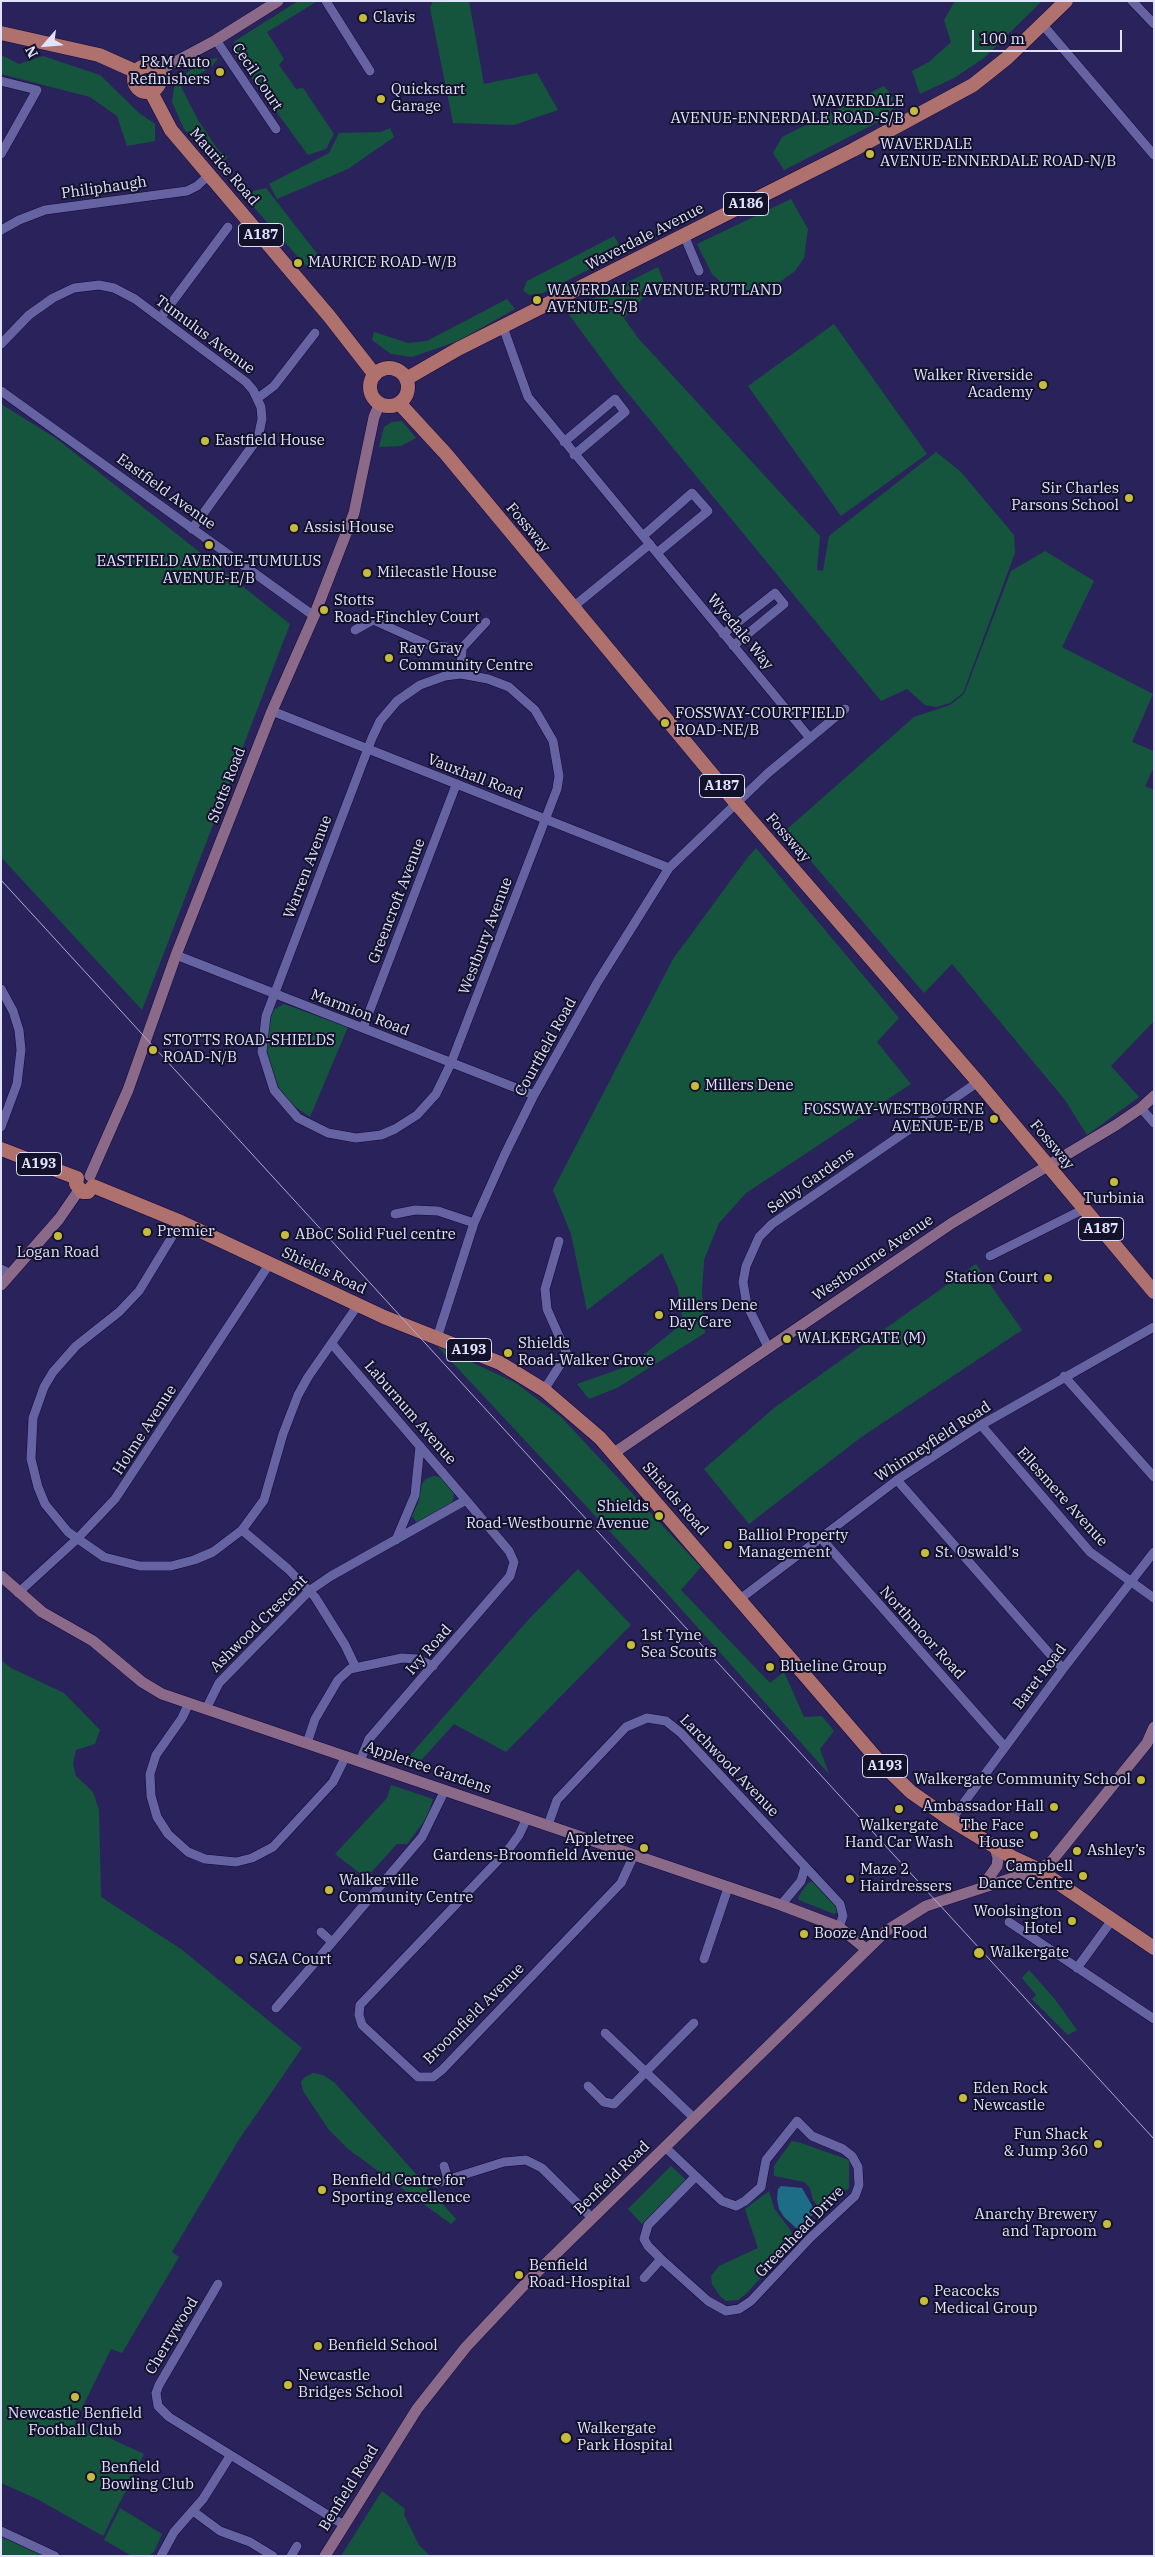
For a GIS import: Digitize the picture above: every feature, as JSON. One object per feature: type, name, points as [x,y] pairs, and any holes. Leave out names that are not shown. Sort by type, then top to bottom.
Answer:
[{"type":"main road","name":"Waverdale Avenue","points":[[406,379],[503,327],[853,150],[973,85],[1007,58],[1066,1]]},
{"type":"main road","points":[[1,33],[99,55],[137,72],[147,66],[158,72],[160,84],[151,92]]},
{"type":"main road","name":"A187","points":[[137,72],[134,79],[137,87],[143,92],[151,92]]},
{"type":"main road","name":"Maurice Road","points":[[151,92],[166,123],[329,316],[375,375]]},
{"type":"main road","points":[[386,368],[392,368],[403,374],[406,379],[406,395],[399,403],[390,406],[380,403],[371,390],[375,375],[386,368]]},
{"type":"main road","name":"Fossway","points":[[399,403],[446,454],[736,803],[978,1082],[1154,1292]]},
{"type":"main road","name":"Shields Road","points":[[1,1149],[181,1222],[358,1305],[500,1364],[544,1390],[586,1424],[614,1454],[877,1759],[911,1792],[1154,1948]]},
{"type":"street","points":[[158,72],[216,40],[278,1]]},
{"type":"street","points":[[326,1],[370,71]]},
{"type":"street","points":[[1132,1],[1154,24]]},
{"type":"street","points":[[1042,24],[1154,155]]},
{"type":"street","name":"Cecil Court","points":[[216,40],[276,130]]},
{"type":"street","points":[[1,81],[37,90],[1,154]]},
{"type":"street","name":"Philiphaugh","points":[[1,230],[19,220],[45,210],[187,191],[197,186],[210,174]]},
{"type":"street","points":[[161,317],[228,227]]},
{"type":"street","points":[[684,236],[699,271]]},
{"type":"street","name":"Tumulus Avenue","points":[[1,344],[41,306],[68,290],[85,285],[114,288],[161,317],[246,382],[258,398]]},
{"type":"street","name":"Wyedale Way","points":[[503,327],[528,397],[808,737]]},
{"type":"street","points":[[192,528],[258,438],[262,419],[258,398],[274,386],[315,333]]},
{"type":"street","name":"Eastfield Avenue","points":[[1,391],[314,616]]},
{"type":"street","points":[[564,442],[615,399],[625,412],[574,454]]},
{"type":"street","name":"Stotts Road","points":[[85,1182],[128,1090],[176,955],[272,711],[314,616],[354,512],[374,417],[380,403]]},
{"type":"street","points":[[642,536],[692,493],[708,511],[657,553]]},
{"type":"street","points":[[573,607],[650,544]]},
{"type":"street","points":[[724,634],[774,592],[784,604],[734,646]]},
{"type":"street","points":[[355,630],[373,620],[431,646],[462,648]]},
{"type":"street","points":[[461,674],[462,648],[486,622]]},
{"type":"street","name":"Warren Avenue","points":[[451,1063],[436,1094],[427,1106],[395,1130],[370,1137],[356,1138],[316,1129],[298,1118],[280,1100],[264,1066],[262,1052],[263,1030],[274,994],[367,749],[380,722],[397,701],[430,680],[461,674]]},
{"type":"street","name":"Westbury Avenue","points":[[451,1063],[546,820],[559,776],[553,741],[545,723],[535,710],[509,687],[488,679],[461,674]]},
{"type":"street","points":[[736,803],[808,737],[844,709]]},
{"type":"street","name":"Vauxhall Road","points":[[272,711],[669,868]]},
{"type":"street","name":"Greencroft Avenue","points":[[362,1028],[456,785]]},
{"type":"street","name":"Courtfield Road","points":[[437,1338],[474,1222],[487,1190],[534,1095],[597,983],[669,868],[736,803]]},
{"type":"street","name":"Marmion Road","points":[[176,955],[534,1095]]},
{"type":"street","points":[[1,989],[13,1011],[19,1030],[21,1050],[17,1084],[1,1127]]},
{"type":"street","name":"Selby Gardens","points":[[768,1347],[747,1305],[743,1282],[746,1266],[759,1237],[772,1224],[978,1082]]},
{"type":"street","name":"Westbourne Avenue","points":[[614,1454],[952,1223],[1141,1108],[1154,1096]]},
{"type":"street","points":[[1141,1108],[1154,1123]]},
{"type":"street","points":[[1,1285],[6,1271],[59,1219],[85,1182]]},
{"type":"street","points":[[990,1256],[1084,1209]]},
{"type":"street","points":[[394,1214],[416,1210],[438,1211],[474,1222]]},
{"type":"street","points":[[181,1222],[139,1291],[119,1312],[64,1358],[48,1380],[37,1403],[33,1418],[30,1446],[38,1487],[52,1514],[77,1539],[92,1550],[118,1562],[161,1567],[183,1563],[204,1556],[228,1543],[242,1530],[264,1500],[283,1434],[298,1395],[308,1377],[358,1305]]},
{"type":"street","points":[[544,1390],[567,1354],[547,1309],[546,1288],[559,1241]]},
{"type":"street","name":"Holme Avenue","points":[[18,1593],[101,1515],[125,1486],[270,1263]]},
{"type":"street","name":"Whinneyfield Road","points":[[740,1599],[897,1480],[981,1425],[1064,1376],[1154,1327]]},
{"type":"street","name":"Laburnum Avenue","points":[[332,1344],[513,1556]]},
{"type":"street","points":[[1064,1376],[1154,1477]]},
{"type":"street","name":"Ellesmere Avenue","points":[[981,1425],[1090,1552],[1154,1598]]},
{"type":"street","points":[[396,1540],[415,1495],[420,1446]]},
{"type":"street","points":[[897,1480],[1063,1669]]},
{"type":"street","name":"Ashwood Crescent","points":[[206,1709],[219,1683],[309,1591],[331,1576],[466,1500]]},
{"type":"street","points":[[242,1530],[288,1569],[309,1591],[336,1631],[355,1666]]},
{"type":"street","name":"Northmoor Road","points":[[820,1537],[1005,1747]]},
{"type":"street","name":"Baret Road","points":[[952,1820],[1063,1669],[1154,1552]]},
{"type":"street","name":"Ivy Road","points":[[360,1761],[369,1739],[510,1576],[514,1566],[513,1556]]},
{"type":"street","name":"Appletree Gardens","points":[[1,1576],[18,1593],[52,1619],[104,1649],[152,1689],[781,1905],[839,1927],[866,1949]]},
{"type":"street","points":[[307,1743],[315,1719],[338,1680],[345,1672],[355,1666],[409,1658],[433,1666]]},
{"type":"street","points":[[189,1703],[182,1718],[156,1755],[150,1774],[151,1796],[157,1817],[168,1834],[188,1852],[205,1859],[236,1862],[252,1858],[273,1847],[332,1782],[346,1756]]},
{"type":"street","name":"Larchwood Avenue","points":[[548,1825],[557,1800],[626,1727],[641,1719],[654,1718],[666,1721],[676,1728],[842,1908],[843,1916],[839,1927]]},
{"type":"street","name":"Benfield Road","points":[[325,2556],[398,2437],[451,2365],[498,2312],[592,2218],[886,1931],[917,1910],[1050,1863],[1147,1743],[1154,1727]]},
{"type":"street","points":[[276,2008],[422,1837],[445,1790]]},
{"type":"street","name":"Broomfield Avenue","points":[[527,1818],[519,1835],[508,1850],[360,2005],[359,2015],[362,2025],[418,2077],[433,2077],[449,2063],[621,1883],[634,1855]]},
{"type":"street","points":[[982,1887],[997,1866],[998,1858],[994,1845]]},
{"type":"street","points":[[781,1905],[801,1881],[805,1867]]},
{"type":"street","points":[[704,1959],[728,1888]]},
{"type":"street","points":[[1078,1968],[1112,1920]]},
{"type":"street","points":[[1009,1922],[1154,2019]]},
{"type":"street","points":[[321,1932],[332,1942]]},
{"type":"street","points":[[588,2086],[604,2102],[611,2105],[617,2102],[694,2023]]},
{"type":"street","points":[[605,2033],[694,2118]]},
{"type":"street","name":"Greenhead Drive","points":[[665,2147],[722,2201],[732,2206],[740,2204],[761,2187],[766,2160],[797,2121],[812,2136],[843,2149],[852,2156],[858,2167],[859,2185],[855,2196],[810,2238],[774,2279],[739,2309],[726,2311],[713,2306],[646,2243],[646,2229],[695,2177]]},
{"type":"street","points":[[437,2183],[504,2162],[526,2160],[547,2172],[592,2218]]},
{"type":"street","points":[[444,2166],[448,2179]]},
{"type":"street","points":[[644,2278],[661,2259]]},
{"type":"street","name":"Cherrywood","points":[[218,2284],[159,2384],[156,2396],[158,2406],[169,2418],[344,2525]]},
{"type":"street","points":[[161,2556],[178,2525],[203,2499],[230,2456]]},
{"type":"street","points":[[193,2510],[220,2531],[250,2542],[273,2556]]},
{"type":"street","points":[[1,2531],[55,2556]]},
{"type":"street","points":[[291,2556],[297,2546]]},
{"type":"green space","points":[[298,1],[316,2],[267,32],[284,59],[279,65],[296,89],[303,88],[334,134],[326,149],[308,155],[232,51],[235,41]]},
{"type":"green space","points":[[433,1],[469,1],[484,84],[537,73],[558,110],[514,125],[453,123],[430,8]]},
{"type":"green space","points":[[955,1],[1042,1],[984,58],[954,78],[920,94],[912,71],[929,62],[951,42],[944,20]]},
{"type":"green space","points":[[1,55],[19,64],[43,56],[100,75],[139,113],[155,124],[155,141],[127,146],[117,116],[90,97],[1,74]]},
{"type":"green space","points":[[218,58],[213,65],[181,87],[198,120],[219,151],[228,157],[218,166],[184,129],[172,102],[174,88],[183,76],[203,60]]},
{"type":"green space","points":[[884,86],[893,97],[892,115],[784,170],[773,153],[782,137]]},
{"type":"green space","points":[[390,128],[394,137],[348,169],[277,199],[269,184],[329,153],[339,133],[381,132]]},
{"type":"green space","points":[[266,188],[319,256],[314,265],[307,267],[250,203],[253,191]]},
{"type":"green space","points":[[791,199],[808,229],[804,258],[795,271],[780,282],[754,291],[729,289],[712,274],[697,244]]},
{"type":"green space","points":[[614,236],[623,252],[543,293],[529,295],[523,290],[527,281]]},
{"type":"green space","points":[[658,267],[666,288],[647,294],[624,318],[638,338],[820,536],[817,570],[823,571],[829,536],[936,452],[961,472],[1014,535],[1015,553],[963,693],[950,703],[936,707],[925,705],[907,689],[881,701],[618,381],[567,312]]},
{"type":"green space","points":[[507,299],[515,309],[458,341],[412,357],[391,354],[372,340],[374,332],[408,343],[427,341]]},
{"type":"green space","points":[[834,324],[927,454],[841,516],[748,386]]},
{"type":"green space","points":[[1,404],[57,439],[290,624],[142,1010],[1,857]]},
{"type":"green space","points":[[402,421],[416,438],[401,446],[379,447],[384,427],[392,422]]},
{"type":"green space","points":[[1045,551],[1094,581],[1062,647],[1153,694],[1132,742],[1154,751],[1154,767],[1145,786],[1154,790],[1154,1021],[1111,1066],[1139,1097],[1087,1135],[1065,1100],[952,964],[924,993],[785,831],[914,717],[950,705],[964,694],[1011,571]]},
{"type":"green space","points":[[756,848],[899,1018],[877,1042],[911,1084],[746,1193],[719,1223],[704,1260],[702,1294],[705,1333],[617,1388],[589,1399],[577,1384],[631,1365],[683,1323],[678,1288],[662,1253],[587,1310],[571,1234],[553,1190],[673,959]]},
{"type":"green space","points":[[284,1004],[348,1027],[310,1117],[291,1104],[279,1088],[271,1070],[267,1050],[268,1028],[273,1010]]},
{"type":"green space","points":[[976,1264],[1022,1330],[860,1438],[749,1524],[704,1469],[774,1408]]},
{"type":"green space","points":[[437,1346],[516,1383],[561,1417],[701,1567],[681,1590],[770,1683],[784,1672],[804,1717],[822,1716],[834,1731],[820,1749],[829,1774],[656,1581]]},
{"type":"green space","points":[[434,1476],[441,1477],[454,1491],[453,1500],[449,1506],[417,1523],[412,1516],[418,1503],[422,1484],[426,1479]]},
{"type":"green space","points":[[578,1569],[631,1625],[506,1752],[454,1724],[416,1766],[405,1761],[529,1619]]},
{"type":"green space","points":[[1,1660],[11,1668],[64,1693],[100,1730],[95,1744],[76,1750],[73,1764],[76,1776],[93,1792],[99,1810],[101,1897],[181,1949],[302,2048],[238,2141],[172,2252],[179,2257],[122,2353],[111,2349],[75,2422],[144,2454],[103,2536],[37,2499],[1,2483]]},
{"type":"green space","points":[[391,1785],[433,1799],[426,1819],[407,1844],[397,1844],[366,1878],[335,1854],[387,1798]]},
{"type":"green space","points":[[812,1881],[838,1907],[837,1912],[834,1914],[799,1900],[798,1897],[808,1883]]},
{"type":"green space","points":[[1029,1970],[1054,1998],[1077,2030],[1068,2035],[1032,1999],[1036,1995],[1022,1978]]},
{"type":"green space","points":[[313,2073],[323,2075],[335,2083],[456,2219],[451,2224],[348,2149],[329,2130],[303,2091],[301,2082],[305,2077]]},
{"type":"green space","points":[[792,2141],[849,2160],[849,2188],[820,2209],[813,2200],[810,2188],[804,2182],[774,2176],[774,2166]]},
{"type":"green space","points":[[671,2166],[686,2180],[642,2224],[628,2209]]},
{"type":"green space","points":[[769,2191],[774,2208],[791,2231],[793,2242],[747,2293],[738,2300],[726,2301],[712,2284],[711,2276],[719,2266],[758,2248],[745,2209]]},
{"type":"green space","points":[[382,2491],[405,2509],[404,2515],[419,2545],[430,2556],[341,2556]]},
{"type":"green space","points":[[120,2508],[162,2534],[154,2552],[148,2556],[132,2556],[104,2540]]},
{"type":"green space","points":[[1,2537],[47,2556],[1,2556]]},
{"type":"water","points":[[781,2186],[802,2188],[814,2209],[814,2213],[800,2228],[796,2228],[784,2217],[779,2209],[777,2199],[778,2189]]},
{"type":"tram line","points":[[1,880],[1154,2139]]},
{"type":"place","name":"Clavis","points":[[363,18]]},
{"type":"place","name":"P&M Auto Refinishers","points":[[220,72]]},
{"type":"place","name":"Quickstart Garage","points":[[381,99]]},
{"type":"place","name":"WAVERDALE AVENUE-ENNERDALE ROAD-S/B","points":[[914,111]]},
{"type":"place","name":"WAVERDALE AVENUE-ENNERDALE ROAD-N/B","points":[[870,154]]},
{"type":"place","name":"MAURICE ROAD-W/B","points":[[298,263]]},
{"type":"place","name":"WAVERDALE AVENUE-RUTLAND AVENUE-S/B","points":[[537,300]]},
{"type":"place","name":"Walker Riverside Academy","points":[[1043,385]]},
{"type":"place","name":"Eastfield House","points":[[205,441]]},
{"type":"place","name":"Sir Charles Parsons School","points":[[1129,498]]},
{"type":"place","name":"Assisi House","points":[[294,528]]},
{"type":"place","name":"EASTFIELD AVENUE-TUMULUS AVENUE-E/B","points":[[209,545]]},
{"type":"place","name":"Milecastle House","points":[[367,573]]},
{"type":"place","name":"Stotts Road-Finchley Court","points":[[324,610]]},
{"type":"place","name":"Ray Gray Community Centre","points":[[389,658]]},
{"type":"place","name":"FOSSWAY-COURTFIELD ROAD-NE/B","points":[[665,723]]},
{"type":"place","name":"STOTTS ROAD-SHIELDS ROAD-N/B","points":[[153,1050]]},
{"type":"place","name":"Millers Dene","points":[[695,1086]]},
{"type":"place","name":"FOSSWAY-WESTBOURNE AVENUE-E/B","points":[[994,1119]]},
{"type":"place","name":"Turbinia","points":[[1114,1182]]},
{"type":"place","name":"Premier","points":[[147,1232]]},
{"type":"place","name":"ABoC Solid Fuel centre","points":[[285,1235]]},
{"type":"place","name":"Logan Road","points":[[58,1236]]},
{"type":"place","name":"Station Court","points":[[1048,1278]]},
{"type":"place","name":"Millers Dene Day Care","points":[[659,1315]]},
{"type":"place","name":"WALKERGATE (M)","points":[[787,1339]]},
{"type":"place","name":"Shields Road-Walker Grove","points":[[508,1353]]},
{"type":"place","name":"Shields Road-Westbourne Avenue","points":[[659,1516]]},
{"type":"place","name":"Balliol Property Management","points":[[728,1545]]},
{"type":"place","name":"St. Oswald's","points":[[925,1553]]},
{"type":"place","name":"1st Tyne Sea Scouts","points":[[631,1645]]},
{"type":"place","name":"Blueline Group","points":[[770,1667]]},
{"type":"place","name":"Walkergate Community School","points":[[1141,1780]]},
{"type":"place","name":"Ambassador Hall","points":[[1054,1807]]},
{"type":"place","name":"Walkergate Hand Car Wash","points":[[899,1809]]},
{"type":"place","name":"The Face House","points":[[1034,1835]]},
{"type":"place","name":"Appletree Gardens-Broomfield Avenue","points":[[644,1848]]},
{"type":"place","name":"Ashley’s","points":[[1077,1851]]},
{"type":"place","name":"Campbell Dance Centre","points":[[1083,1876]]},
{"type":"place","name":"Maze 2 Hairdressers","points":[[850,1879]]},
{"type":"place","name":"Walkerville Community Centre","points":[[329,1890]]},
{"type":"place","name":"Woolsington Hotel","points":[[1072,1921]]},
{"type":"place","name":"Booze And Food","points":[[804,1934]]},
{"type":"place","name":"Walkergate","points":[[979,1953]]},
{"type":"place","name":"SAGA Court","points":[[239,1960]]},
{"type":"place","name":"Eden Rock Newcastle","points":[[963,2098]]},
{"type":"place","name":"Fun Shack & Jump 360","points":[[1098,2144]]},
{"type":"place","name":"Benfield Centre for Sporting excellence","points":[[322,2190]]},
{"type":"place","name":"Anarchy Brewery and Taproom","points":[[1107,2224]]},
{"type":"place","name":"Benfield Road-Hospital","points":[[519,2275]]},
{"type":"place","name":"Peacocks Medical Group","points":[[924,2301]]},
{"type":"place","name":"Benfield School","points":[[318,2346]]},
{"type":"place","name":"Newcastle Bridges School","points":[[288,2385]]},
{"type":"place","name":"Newcastle Benfield Football Club","points":[[75,2397]]},
{"type":"place","name":"Walkergate Park Hospital","points":[[566,2438]]},
{"type":"place","name":"Benfield Bowling Club","points":[[91,2477]]}]
